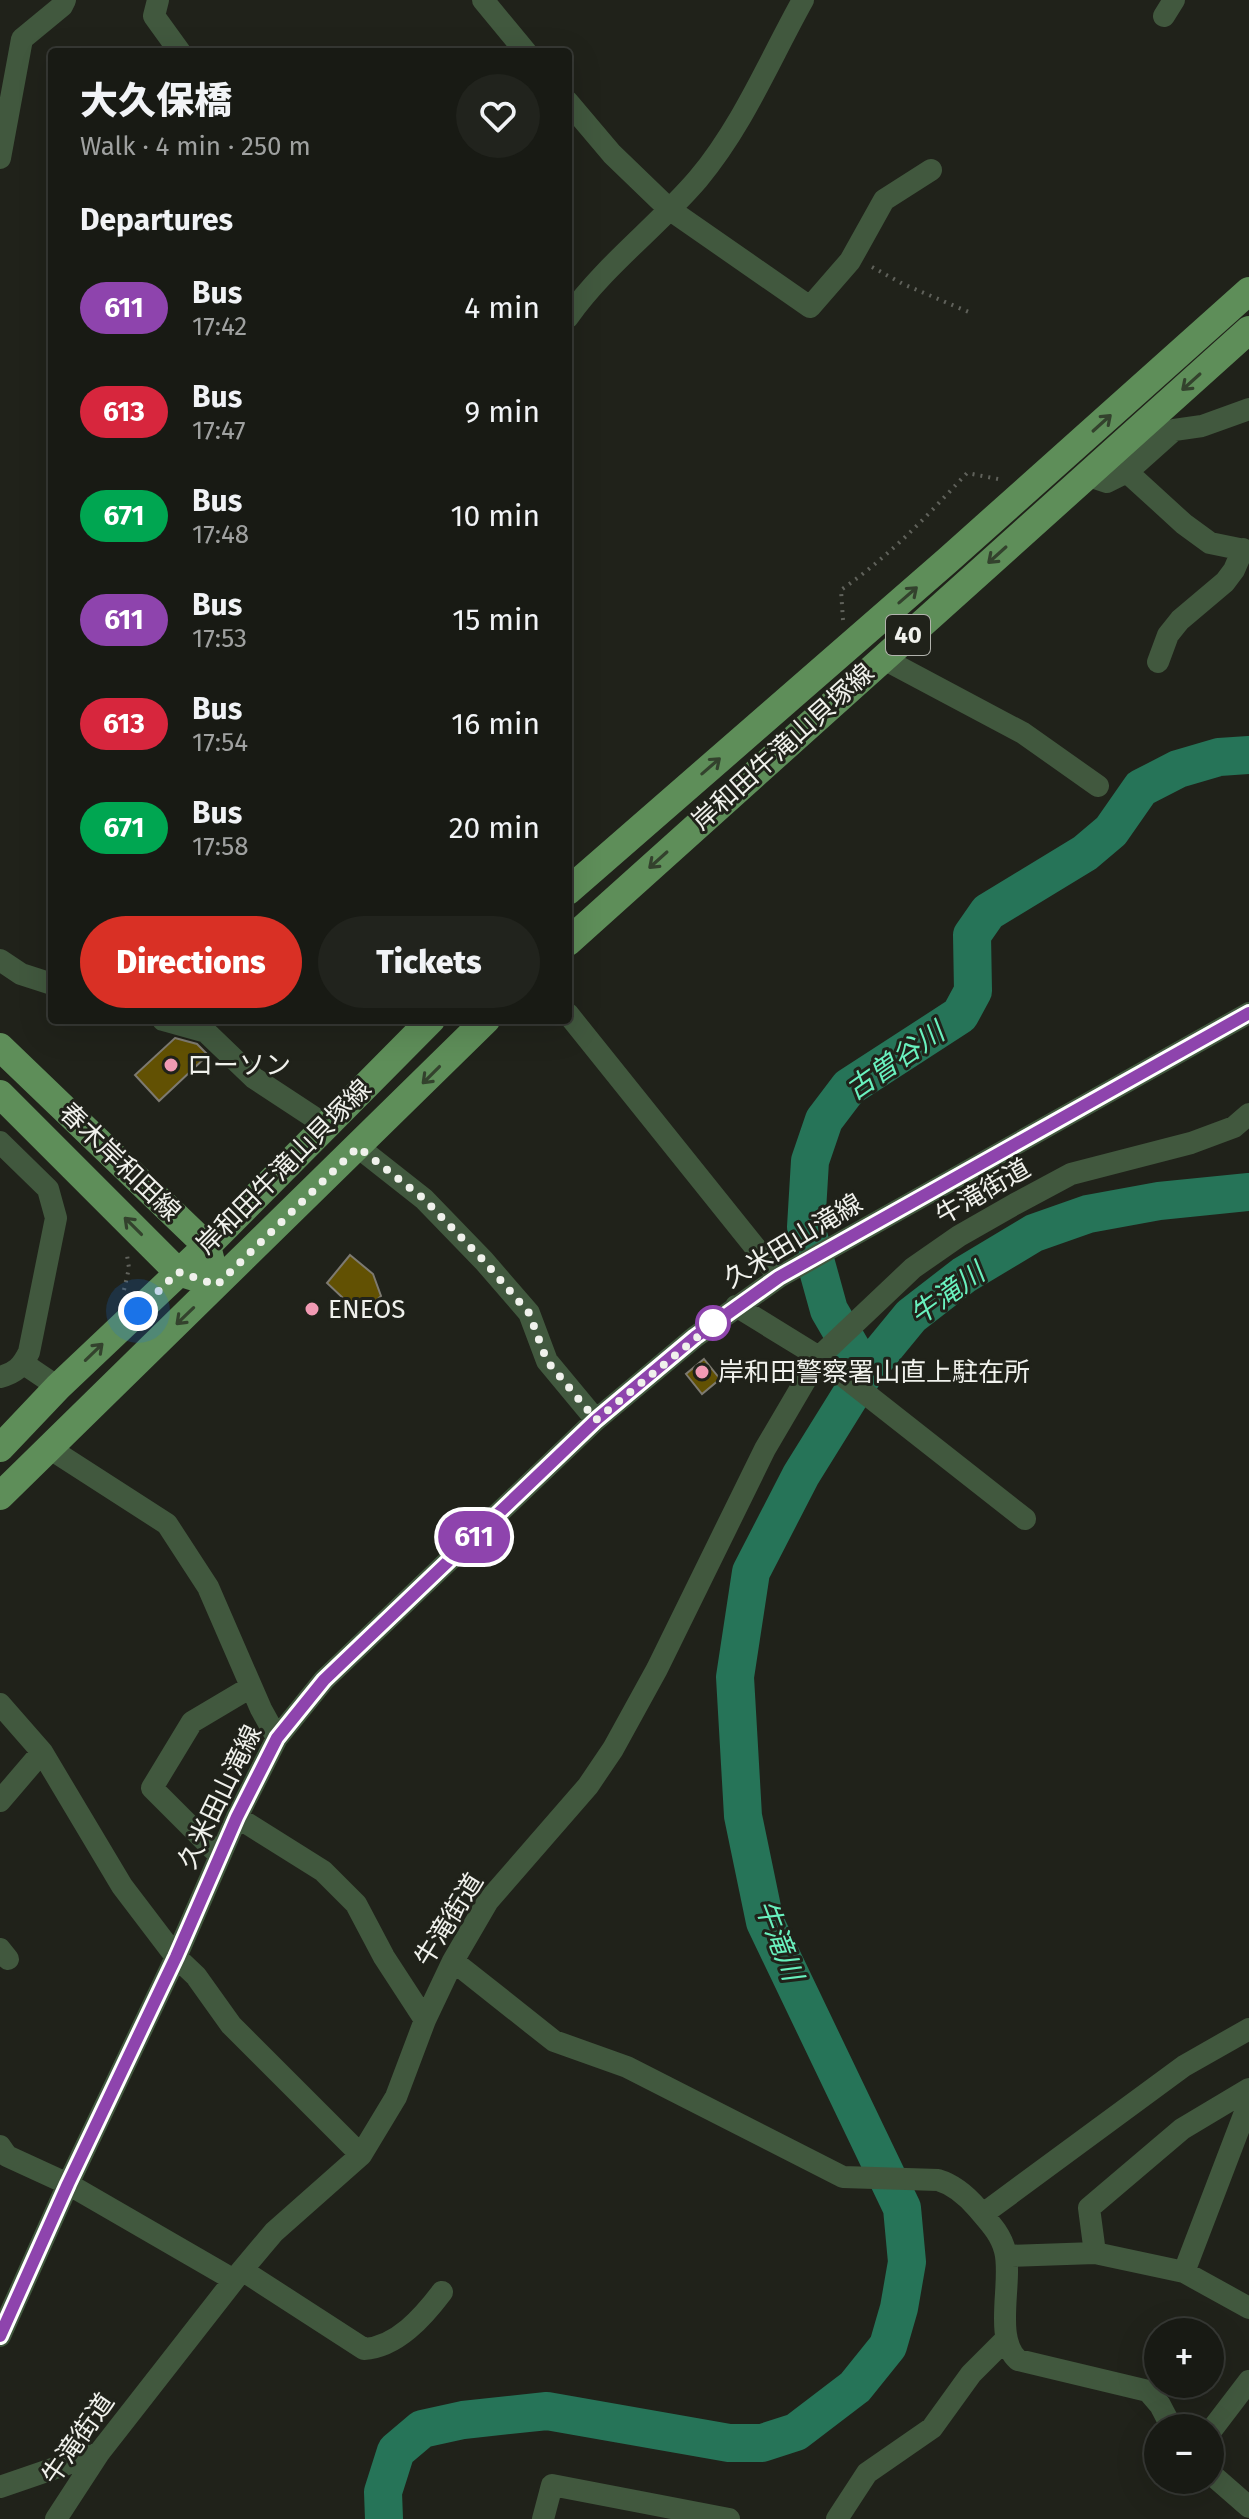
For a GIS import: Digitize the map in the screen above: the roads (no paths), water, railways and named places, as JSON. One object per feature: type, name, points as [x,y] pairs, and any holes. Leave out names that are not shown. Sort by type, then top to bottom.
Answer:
[{"type":"main road","name":"岸和田牛滝山貝塚線","points":[[572,888],[1249,291]]},
{"type":"main road","name":"岸和田牛滝山貝塚線","points":[[572,938],[1249,330]]},
{"type":"main road","name":"岸和田牛滝山貝塚線","points":[[0,1448],[58,1387],[207,1246],[427,1024]]},
{"type":"main road","name":"岸和田牛滝山貝塚線","points":[[0,1496],[482,1024]]},
{"type":"main road","name":"春木岸和田線","points":[[0,1047],[207,1246]]},
{"type":"main road","name":"春木岸和田線","points":[[0,1094],[178,1272],[217,1285]]},
{"type":"main road","points":[[207,1246],[217,1285]]},
{"type":"street","points":[[0,158],[22,39],[62,6],[65,0]]},
{"type":"street","points":[[158,0],[154,16],[177,48]]},
{"type":"street","points":[[483,0],[523,48]]},
{"type":"street","points":[[572,312],[611,267],[697,179],[728,140],[803,0]]},
{"type":"street","points":[[572,107],[612,154],[669,209],[810,307],[850,261],[884,200],[931,170]]},
{"type":"street","points":[[1086,475],[1107,482],[1127,472],[1174,430],[1202,426],[1249,409]]},
{"type":"street","points":[[1127,472],[1184,524],[1210,543],[1246,550],[1225,582],[1180,620],[1168,635],[1158,662]]},
{"type":"street","points":[[882,658],[1023,733],[1098,786]]},
{"type":"street","points":[[0,960],[21,974],[48,983]]},
{"type":"street","name":"久米田山滝線","points":[[0,2336],[176,1957],[237,1817],[277,1738],[324,1680],[596,1420],[736,1306],[829,1249],[1249,1013]]},
{"type":"street","points":[[572,1019],[789,1272]]},
{"type":"street","points":[[208,1026],[254,1078],[327,1126]]},
{"type":"street","name":"牛滝街道","points":[[56,2519],[99,2453],[274,2232],[361,2155],[396,2097],[425,2020],[453,1961],[488,1901],[588,1786],[613,1749],[657,1669],[765,1449],[845,1334],[913,1268],[959,1236],[1015,1204],[1071,1174],[1191,1143],[1234,1127],[1249,1114]]},
{"type":"street","points":[[0,1142],[48,1189],[56,1218],[29,1352],[24,1364],[13,1374],[0,1377]]},
{"type":"street","points":[[358,1147],[424,1199],[484,1261],[529,1313],[547,1361],[596,1420]]},
{"type":"street","points":[[736,1306],[824,1360],[1025,1519]]},
{"type":"street","points":[[24,1364],[58,1387]]},
{"type":"street","points":[[49,1448],[167,1524],[208,1587],[251,1687],[277,1738]]},
{"type":"street","points":[[220,1856],[152,1788],[192,1722],[251,1687]]},
{"type":"street","points":[[0,1704],[42,1752],[122,1886],[176,1957],[196,1976],[231,2025],[361,2155]]},
{"type":"street","points":[[0,1801],[42,1752]]},
{"type":"street","points":[[237,1817],[323,1871],[356,1904],[384,1957],[425,2020]]},
{"type":"street","points":[[453,1961],[554,2041],[627,2067],[843,2177],[950,2183],[971,2200],[997,2230],[1006,2256],[1006,2339],[1011,2354],[1018,2360],[1148,2391],[1165,2414]]},
{"type":"street","points":[[983,2214],[1184,2066],[1249,2029]]},
{"type":"street","points":[[1095,2253],[1089,2208],[1182,2129],[1249,2089]]},
{"type":"street","points":[[1184,2272],[1249,2102]]},
{"type":"street","points":[[0,2146],[7,2156],[68,2184],[238,2275],[364,2349],[376,2348],[399,2335],[426,2314],[442,2292]]},
{"type":"street","points":[[1006,2256],[1095,2253],[1184,2272],[1249,2308]]},
{"type":"street","points":[[837,2519],[867,2473],[932,2428],[971,2374],[1006,2339]]},
{"type":"street","points":[[1224,2414],[1249,2381]]},
{"type":"street","points":[[0,2487],[99,2453]]},
{"type":"street","points":[[543,2519],[552,2485],[729,2519]]},
{"type":"street","points":[[1224,2485],[1249,2507]]},
{"type":"waterway","name":"古曽谷川","points":[[865,1372],[829,1310],[806,1227],[810,1161],[824,1120],[849,1087],[960,1015],[973,991],[972,935],[988,912],[1085,853],[1111,831],[1141,788],[1178,769],[1219,757],[1249,755]]},
{"type":"waterway","name":"牛滝川","points":[[384,2519],[383,2492],[396,2451],[422,2429],[463,2420],[547,2411],[729,2443],[762,2443],[796,2432],[855,2387],[888,2346],[907,2262],[902,2208],[765,1922],[743,1816],[735,1677],[751,1572],[801,1475],[865,1372],[911,1316],[964,1275],[1034,1233],[1088,1214],[1159,1201],[1249,1192]]},
{"type":"place","name":"ローソン","points":[[171,1065]]},
{"type":"place","name":"ENEOS","points":[[312,1309]]},
{"type":"place","name":"岸和田警察署山直上駐在所","points":[[702,1372]]}]
